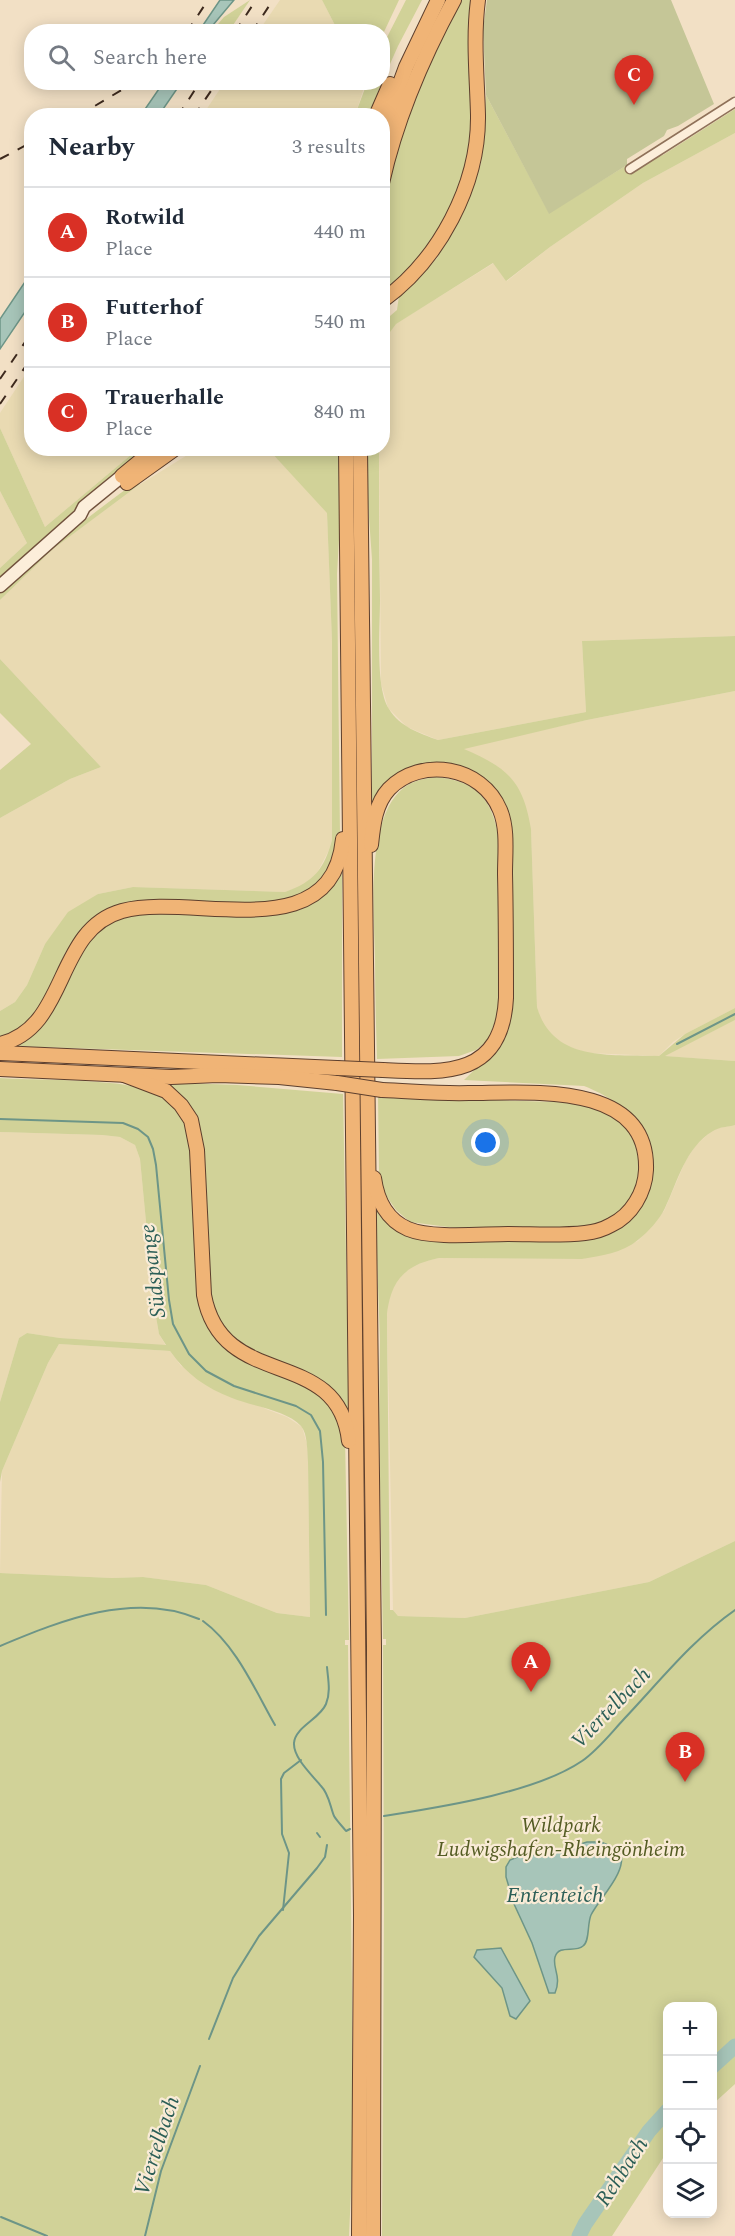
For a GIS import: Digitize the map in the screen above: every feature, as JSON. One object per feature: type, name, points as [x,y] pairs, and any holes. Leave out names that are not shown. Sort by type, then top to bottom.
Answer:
[{"type":"highway","points":[[390,110],[406,67],[438,0]]},
{"type":"highway","points":[[390,155],[400,121],[438,31],[454,0]]},
{"type":"highway","points":[[390,295],[408,279],[441,237],[451,221],[469,176],[477,135],[475,38],[478,0]]},
{"type":"highway","points":[[390,84],[406,67]]},
{"type":"highway","points":[[380,108],[387,90]]},
{"type":"highway","points":[[125,480],[148,456]]},
{"type":"highway","points":[[125,480],[163,456]]},
{"type":"highway","points":[[346,456],[360,1903],[359,2236]]},
{"type":"highway","points":[[360,456],[374,1647],[373,2236]]},
{"type":"highway","points":[[0,1053],[436,1073],[457,1068],[482,1056],[496,1041],[504,1024],[506,998],[505,831],[500,811],[489,792],[464,774],[436,769],[410,774],[382,798],[374,824],[370,850],[364,864]]},
{"type":"highway","points":[[0,1044],[18,1038],[35,1024],[50,1002],[81,939],[97,923],[107,917],[124,911],[151,908],[280,908],[309,899],[325,886],[337,868],[350,805]]},
{"type":"highway","points":[[0,1069],[124,1075],[279,1077],[382,1090],[468,1094],[528,1092],[577,1096],[607,1106],[622,1116],[640,1139],[646,1160],[644,1184],[637,1201],[623,1217],[603,1229],[586,1233],[417,1232],[398,1223],[384,1209],[376,1190],[368,1147]]},
{"type":"highway","points":[[124,1075],[166,1091],[181,1105],[191,1120],[197,1150],[204,1295],[212,1321],[221,1336],[240,1352],[306,1379],[331,1397],[345,1420],[356,1474]]},
{"type":"main road","points":[[0,586],[80,514],[84,507],[125,480]]},
{"type":"street","points":[[630,169],[735,102]]},
{"type":"shaded area","points":[[280,0],[322,0],[334,24],[264,24]]},
{"type":"shaded area","points":[[219,90],[363,90],[357,108],[207,108]]},
{"type":"shaded area","points":[[735,133],[735,636],[582,641],[586,712],[438,740],[407,727],[388,708],[381,683],[379,456],[390,456],[390,332],[395,324],[494,263],[507,281],[550,247],[643,183]]},
{"type":"shaded area","points":[[24,377],[24,456],[130,456],[45,527],[0,428],[0,413]]},
{"type":"shaded area","points":[[186,456],[275,456],[327,512],[332,641],[332,840],[316,875],[303,886],[285,892],[133,887],[98,894],[45,944],[27,985],[15,1002],[0,1011],[0,818],[70,779],[101,767],[0,659],[0,600],[53,549],[131,490]]},
{"type":"shaded area","points":[[0,491],[27,543],[0,568]]},
{"type":"shaded area","points":[[735,691],[735,1008],[685,1034],[659,1056],[587,1053],[566,1046],[551,1035],[541,1022],[537,1007],[531,830],[463,748],[587,720]]},
{"type":"shaded area","points":[[735,1020],[735,1061],[663,1056]]},
{"type":"shaded area","points":[[735,1125],[735,1541],[649,1582],[465,1618],[398,1616],[393,1610],[387,1314],[389,1297],[397,1280],[409,1269],[425,1261],[439,1258],[582,1259],[638,1241],[664,1211],[685,1162],[696,1145],[714,1129]]},
{"type":"shaded area","points":[[0,1132],[102,1135],[120,1137],[135,1145],[140,1159],[154,1305],[159,1334],[166,1346],[60,1338],[27,1333],[19,1338],[0,1402]]},
{"type":"shaded area","points":[[59,1344],[170,1351],[181,1366],[266,1409],[287,1417],[302,1427],[307,1444],[308,1462],[310,1617],[277,1613],[206,1585],[143,1577],[112,1578],[0,1573],[2,1471],[48,1363]]},
{"type":"green space","points":[[250,0],[234,24],[218,24],[224,17]]},
{"type":"green space","points":[[322,0],[399,0],[388,24],[334,24]]},
{"type":"green space","points":[[406,0],[422,0],[390,64],[390,31]]},
{"type":"green space","points":[[460,0],[474,0],[475,118],[467,172],[439,234],[399,283],[395,281],[390,285],[390,177],[420,82]]},
{"type":"green space","points":[[487,0],[671,0],[714,104],[678,126],[667,130],[664,136],[627,159],[627,165],[549,214],[486,95],[483,29]]},
{"type":"green space","points":[[364,90],[379,90],[372,108],[358,108]]},
{"type":"green space","points":[[486,95],[549,213],[627,165],[663,155],[735,109],[735,133],[643,183],[550,247],[506,281],[493,263],[396,324],[390,332],[390,316],[397,310],[399,296],[437,258],[466,205],[481,163]]},
{"type":"green space","points":[[0,428],[45,527],[130,456],[142,456],[50,532],[0,578],[0,568],[27,543],[0,491]]},
{"type":"green space","points":[[274,456],[340,456],[341,505],[337,574],[340,835],[323,881],[292,902],[101,914],[83,928],[65,953],[43,1003],[32,1020],[0,1039],[0,1011],[15,1002],[27,985],[45,944],[68,912],[98,894],[133,887],[285,892],[311,879],[321,867],[332,840],[332,641],[327,513]]},
{"type":"green space","name":"Wildpark Ludwigshafen-Rheingönheim","points":[[366,456],[379,456],[379,657],[382,687],[393,715],[410,729],[438,740],[586,712],[582,641],[735,636],[735,691],[587,720],[464,749],[492,763],[511,778],[518,788],[528,813],[531,829],[537,1007],[545,1025],[556,1038],[570,1047],[586,1052],[659,1056],[685,1034],[735,1008],[735,1020],[665,1056],[735,1061],[735,1125],[715,1130],[703,1138],[683,1166],[660,1217],[642,1237],[625,1248],[582,1259],[439,1258],[427,1261],[409,1270],[396,1283],[387,1314],[390,1610],[398,1616],[465,1618],[649,1582],[735,1541],[735,2084],[717,2100],[717,2002],[663,2002],[663,2158],[612,2236],[382,2236],[383,1645],[386,1645],[386,1639],[383,1639],[379,1430],[380,1340],[375,1206],[392,1224],[584,1240],[606,1235],[632,1217],[648,1192],[653,1162],[651,1147],[640,1124],[618,1104],[592,1089],[584,1086],[464,1080],[497,1048],[510,1005],[496,794],[425,766],[372,806],[372,559]]},
{"type":"green space","points":[[137,481],[140,484],[53,549],[0,600],[0,594],[33,564]]},
{"type":"green space","points":[[0,659],[101,767],[70,779],[0,818],[0,770],[31,744],[0,713]]},
{"type":"green space","points":[[436,777],[462,783],[480,794],[487,803],[496,825],[499,839],[499,1011],[488,1040],[476,1050],[459,1056],[377,1059],[373,894],[381,826],[388,807],[399,792],[416,781]]},
{"type":"green space","points":[[342,867],[342,1057],[10,1046],[100,927],[118,918],[143,914],[277,913],[300,910],[328,890]]},
{"type":"green space","points":[[0,1078],[86,1081],[132,1086],[165,1097],[174,1104],[189,1131],[198,1296],[212,1332],[232,1354],[304,1385],[326,1398],[337,1416],[345,1438],[349,1640],[345,1640],[345,1645],[348,1645],[352,1992],[352,2169],[349,2236],[0,2236],[0,1573],[112,1578],[143,1577],[206,1585],[277,1613],[310,1617],[308,1462],[303,1429],[287,1416],[232,1398],[205,1385],[183,1367],[170,1351],[59,1344],[48,1363],[2,1471],[0,1482],[0,1402],[19,1338],[27,1333],[60,1338],[166,1345],[159,1334],[154,1305],[140,1159],[135,1145],[120,1137],[102,1135],[0,1132]]},
{"type":"green space","points":[[158,1082],[237,1085],[343,1094],[349,1416],[321,1383],[256,1354],[228,1336],[211,1304],[198,1135]]},
{"type":"green space","points":[[378,1096],[555,1102],[581,1104],[600,1109],[619,1121],[630,1133],[637,1148],[641,1163],[636,1193],[627,1207],[614,1218],[583,1228],[456,1228],[410,1222],[396,1210],[383,1191],[379,1172]]},
{"type":"water","points":[[220,0],[234,0],[214,24],[204,24]]},
{"type":"water","points":[[158,90],[176,90],[164,108],[146,108]]},
{"type":"water","points":[[24,283],[24,313],[0,349],[0,319]]},
{"type":"water","name":"Ententeich","points":[[587,1842],[601,1842],[620,1850],[621,1866],[591,1915],[585,1944],[580,1948],[557,1953],[554,1961],[557,1987],[555,1993],[549,1993],[532,1943],[514,1904],[506,1877],[506,1867],[510,1860],[520,1856],[548,1854]]},
{"type":"water","points":[[501,1948],[530,2001],[516,2019],[510,2016],[502,1988],[474,1957],[477,1950]]},
{"type":"waterway","points":[[677,1044],[735,1014]]},
{"type":"waterway","name":"Südspange","points":[[0,1119],[123,1123],[138,1129],[148,1137],[156,1165],[173,1324],[189,1354],[206,1371],[234,1386],[296,1406],[311,1415],[320,1431],[323,1462],[326,1615]]},
{"type":"waterway","points":[[0,1646],[73,1619],[124,1608],[174,1611],[199,1619]]},
{"type":"waterway","name":"Viertelbach","points":[[384,1816],[459,1803],[513,1790],[539,1782],[582,1761],[604,1741],[690,1648],[735,1610]]},
{"type":"waterway","points":[[203,1621],[215,1631],[235,1655],[275,1725]]},
{"type":"waterway","name":"Südspange","points":[[327,1667],[329,1690],[326,1704],[319,1714],[299,1732],[294,1743],[297,1755],[304,1766],[324,1789],[335,1818],[346,1831],[350,1829]]},
{"type":"waterway","name":"Viertelbach","points":[[283,1910],[289,1853],[282,1834],[281,1779],[284,1773],[301,1760]]},
{"type":"waterway","name":"Viertelbach","points":[[317,1833],[320,1837]]},
{"type":"waterway","name":"Viertelbach","points":[[209,2039],[233,1978],[259,1936],[325,1857],[327,1845]]},
{"type":"waterway","name":"Rehbach","points":[[717,2062],[735,2046]]},
{"type":"waterway","name":"Viertelbach","points":[[145,2236],[161,2171],[200,2066]]},
{"type":"waterway","name":"Rehbach","points":[[579,2236],[649,2131],[663,2116]]},
{"type":"waterway","points":[[1,2217],[47,2236]]},
{"type":"railway","points":[[192,24],[208,0]]},
{"type":"railway","points":[[240,24],[256,0]]},
{"type":"railway","points":[[257,24],[273,0]]},
{"type":"railway","points":[[91,108],[122,90]]},
{"type":"railway","points":[[183,108],[195,90]]},
{"type":"railway","points":[[199,108],[212,90]]},
{"type":"railway","points":[[0,159],[24,146]]},
{"type":"railway","points":[[0,379],[24,344]]},
{"type":"railway","points":[[0,404],[24,369]]},
{"type":"place","name":"Trauerhalle","points":[[634,105]]},
{"type":"place","name":"Rotwild","points":[[531,1692]]},
{"type":"place","name":"Futterhof","points":[[685,1782]]}]
